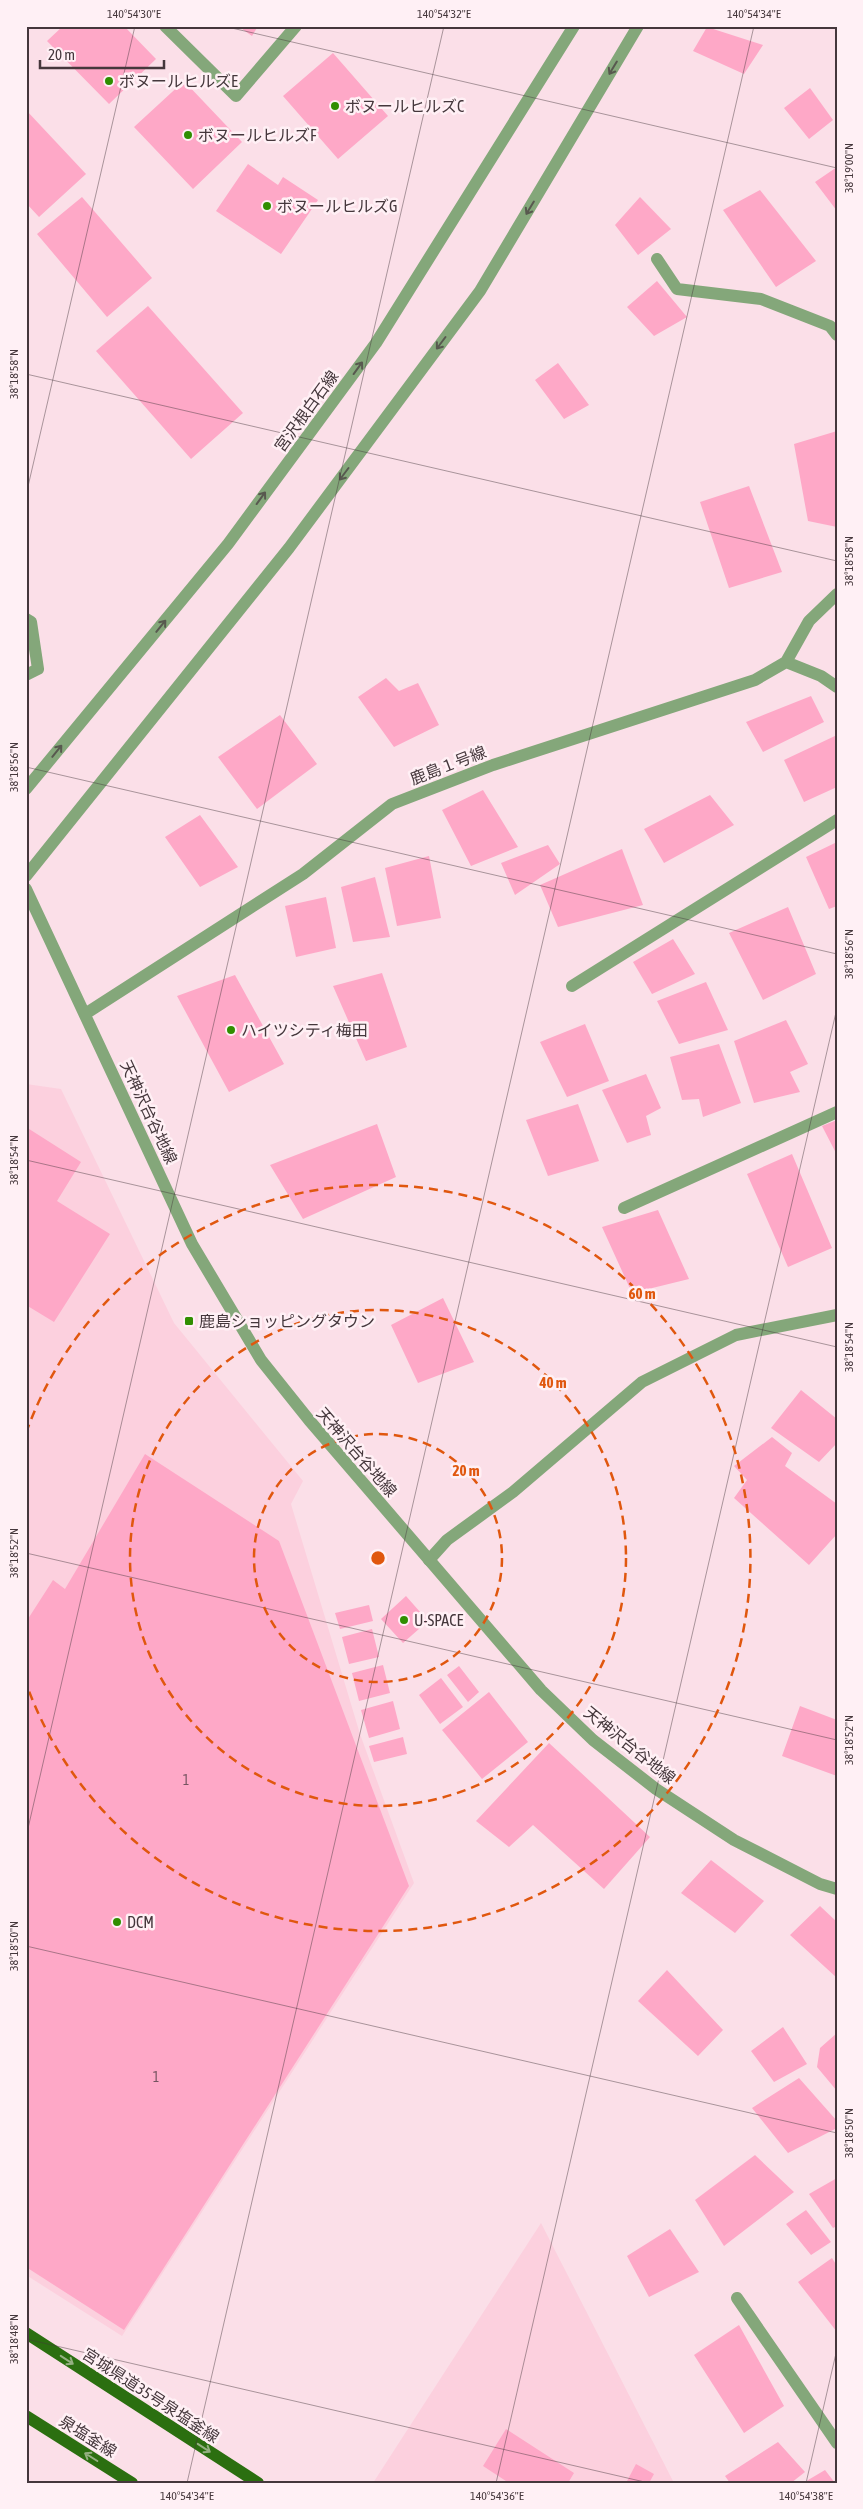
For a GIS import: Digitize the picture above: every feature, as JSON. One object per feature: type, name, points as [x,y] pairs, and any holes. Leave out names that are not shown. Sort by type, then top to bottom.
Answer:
[{"type":"main road","name":"宮城県道35号泉塩釜線","points":[[26,2334],[258,2483]]},
{"type":"main road","name":"泉塩釜線","points":[[26,2416],[132,2483]]},
{"type":"street","points":[[165,26],[236,96],[296,26]]},
{"type":"street","name":"宮沢根白石線","points":[[26,789],[228,544],[376,343],[574,26]]},
{"type":"street","points":[[26,876],[289,548],[480,290],[638,26]]},
{"type":"street","points":[[657,258],[677,289],[761,299],[830,326],[837,335]]},
{"type":"street","name":"鹿島１号線","points":[[85,1014],[303,874],[392,804],[493,765],[756,680],[786,662],[809,621],[837,594]]},
{"type":"street","points":[[26,618],[31,622],[38,670],[26,675]]},
{"type":"street","points":[[786,662],[821,676],[837,687]]},
{"type":"street","points":[[572,986],[837,820]]},
{"type":"street","name":"天神沢台谷地線","points":[[26,888],[192,1244],[261,1360],[309,1420],[541,1690],[593,1740],[656,1789],[734,1840],[820,1884],[837,1889]]},
{"type":"street","points":[[624,1208],[837,1112]]},
{"type":"street","points":[[429,1560],[447,1540],[513,1492],[642,1382],[736,1335],[837,1315]]},
{"type":"street","points":[[737,2298],[837,2443]]},
{"type":"shaded area","points":[[26,1084],[61,1089],[174,1323],[303,1481],[291,1504],[360,1734],[414,1883],[122,2336],[26,2275]]},
{"type":"shaded area","points":[[541,2223],[674,2483],[373,2483]]},
{"type":"building","name":"ボヌールヒルズE","points":[[63,26],[124,26],[156,59],[109,104],[47,41]]},
{"type":"building","points":[[238,26],[258,26],[252,36]]},
{"type":"building","points":[[707,27],[763,45],[744,74],[693,51]]},
{"type":"building","name":"ボヌールヒルズC","points":[[333,53],[388,116],[338,159],[283,96]]},
{"type":"building","name":"ボヌールヒルズF","points":[[184,81],[242,142],[193,189],[134,127]]},
{"type":"building","points":[[810,88],[833,120],[809,139],[784,108]]},
{"type":"building","points":[[26,110],[86,174],[39,217],[26,203]]},
{"type":"building","name":"ボヌールヒルズG","points":[[248,164],[278,185],[283,177],[318,200],[281,254],[216,211]]},
{"type":"building","points":[[837,167],[837,211],[815,182]]},
{"type":"building","points":[[760,190],[816,261],[776,287],[723,210]]},
{"type":"building","points":[[82,197],[152,278],[107,317],[37,234]]},
{"type":"building","points":[[640,197],[671,229],[638,255],[615,225]]},
{"type":"building","points":[[657,281],[687,317],[654,336],[627,307]]},
{"type":"building","points":[[148,306],[243,413],[191,459],[96,351]]},
{"type":"building","points":[[558,363],[589,405],[564,419],[535,380]]},
{"type":"building","points":[[837,431],[837,527],[808,521],[794,444]]},
{"type":"building","points":[[749,486],[782,572],[729,588],[700,502]]},
{"type":"building","points":[[386,678],[399,691],[418,683],[439,725],[394,747],[358,697]]},
{"type":"building","points":[[811,696],[824,722],[763,752],[746,722]]},
{"type":"building","points":[[280,715],[317,764],[257,809],[218,757]]},
{"type":"building","points":[[837,735],[837,787],[804,802],[784,760]]},
{"type":"building","points":[[483,790],[518,847],[471,866],[442,810]]},
{"type":"building","points":[[710,795],[734,825],[664,863],[644,829]]},
{"type":"building","points":[[200,815],[238,867],[200,887],[165,837]]},
{"type":"building","points":[[837,842],[837,906],[829,909],[806,857]]},
{"type":"building","points":[[548,845],[560,864],[515,895],[501,863]]},
{"type":"building","points":[[622,849],[643,905],[558,927],[540,885]]},
{"type":"building","points":[[429,856],[441,918],[397,926],[385,868]]},
{"type":"building","points":[[375,877],[390,937],[353,942],[341,887]]},
{"type":"building","points":[[326,897],[336,948],[296,957],[285,906]]},
{"type":"building","points":[[788,907],[816,974],[763,1000],[729,933]]},
{"type":"building","points":[[673,939],[695,974],[652,994],[633,962]]},
{"type":"building","points":[[382,973],[407,1047],[366,1061],[333,986]]},
{"type":"building","name":"ハイツシティ梅田","points":[[235,975],[284,1064],[229,1092],[177,996]]},
{"type":"building","points":[[706,982],[728,1030],[679,1044],[657,1001]]},
{"type":"building","points":[[786,1020],[808,1064],[790,1072],[800,1092],[754,1103],[734,1041]]},
{"type":"building","points":[[585,1024],[609,1081],[567,1097],[540,1042]]},
{"type":"building","points":[[719,1044],[741,1103],[703,1117],[699,1099],[682,1100],[670,1057]]},
{"type":"building","points":[[646,1074],[661,1108],[646,1116],[651,1135],[627,1143],[602,1090]]},
{"type":"building","points":[[578,1104],[599,1161],[548,1176],[526,1120]]},
{"type":"building","points":[[837,1120],[837,1155],[822,1126]]},
{"type":"building","points":[[377,1124],[396,1177],[303,1219],[270,1165]]},
{"type":"building","points":[[26,1127],[81,1162],[57,1201],[110,1234],[54,1322],[26,1305]]},
{"type":"building","points":[[792,1154],[832,1248],[788,1267],[747,1174]]},
{"type":"building","points":[[658,1210],[689,1279],[632,1293],[602,1227]]},
{"type":"building","points":[[443,1298],[474,1362],[418,1383],[391,1325]]},
{"type":"building","points":[[801,1390],[837,1419],[837,1443],[819,1462],[771,1428]]},
{"type":"building","points":[[772,1437],[792,1453],[785,1466],[837,1504],[837,1534],[809,1565],[734,1498],[747,1480],[734,1466]]},
{"type":"building","points":[[145,1454],[279,1541],[409,1886],[124,2330],[26,2267],[26,1622],[53,1580],[65,1589]]},
{"type":"building","name":"U-SPACE","points":[[406,1596],[428,1621],[403,1643],[381,1619]]},
{"type":"building","points":[[369,1605],[373,1621],[340,1629],[335,1613]]},
{"type":"building","points":[[372,1629],[379,1657],[349,1664],[342,1637]]},
{"type":"building","points":[[383,1665],[390,1693],[359,1701],[352,1673]]},
{"type":"building","points":[[459,1666],[479,1692],[468,1702],[447,1675]]},
{"type":"building","points":[[441,1678],[463,1707],[440,1724],[419,1695]]},
{"type":"building","points":[[489,1692],[528,1742],[482,1779],[442,1730]]},
{"type":"building","points":[[393,1701],[400,1729],[369,1738],[361,1710]]},
{"type":"building","points":[[800,1706],[837,1720],[837,1776],[782,1756]]},
{"type":"building","points":[[403,1737],[407,1754],[374,1762],[369,1746]]},
{"type":"building","points":[[549,1743],[650,1837],[604,1889],[533,1825],[509,1847],[476,1821]]},
{"type":"building","points":[[711,1860],[764,1901],[735,1933],[681,1893]]},
{"type":"building","points":[[820,1906],[837,1922],[837,1978],[790,1935]]},
{"type":"building","points":[[667,1970],[723,2030],[698,2056],[638,2001]]},
{"type":"building","points":[[783,2027],[807,2064],[774,2082],[751,2051]]},
{"type":"building","points":[[837,2033],[837,2091],[817,2067],[820,2048]]},
{"type":"building","points":[[799,2078],[837,2121],[837,2128],[788,2153],[752,2108]]},
{"type":"building","points":[[755,2155],[794,2192],[724,2246],[695,2200]]},
{"type":"building","points":[[837,2178],[837,2226],[833,2228],[809,2194]]},
{"type":"building","points":[[806,2210],[831,2242],[811,2255],[786,2224]]},
{"type":"building","points":[[670,2229],[699,2272],[649,2297],[627,2256]]},
{"type":"building","points":[[832,2258],[837,2266],[837,2332],[798,2282]]},
{"type":"building","points":[[739,2325],[784,2406],[744,2433],[694,2355]]},
{"type":"building","points":[[506,2429],[574,2473],[568,2483],[509,2483],[483,2466]]},
{"type":"building","points":[[778,2442],[805,2472],[791,2483],[730,2483],[725,2476]]},
{"type":"building","points":[[636,2464],[654,2474],[649,2483],[626,2483]]},
{"type":"building","points":[[825,2470],[835,2483],[803,2483]]},
{"type":"place","name":"ボヌールヒルズE","points":[[109,81]]},
{"type":"place","name":"ボヌールヒルズC","points":[[335,106]]},
{"type":"place","name":"ボヌールヒルズF","points":[[188,135]]},
{"type":"place","name":"ボヌールヒルズG","points":[[267,206]]},
{"type":"place","name":"ハイツシティ梅田","points":[[231,1030]]},
{"type":"place","name":"鹿島ショッピングタウン","points":[[189,1321]]},
{"type":"place","name":"U-SPACE","points":[[404,1620]]},
{"type":"place","name":"DCM","points":[[117,1922]]}]
